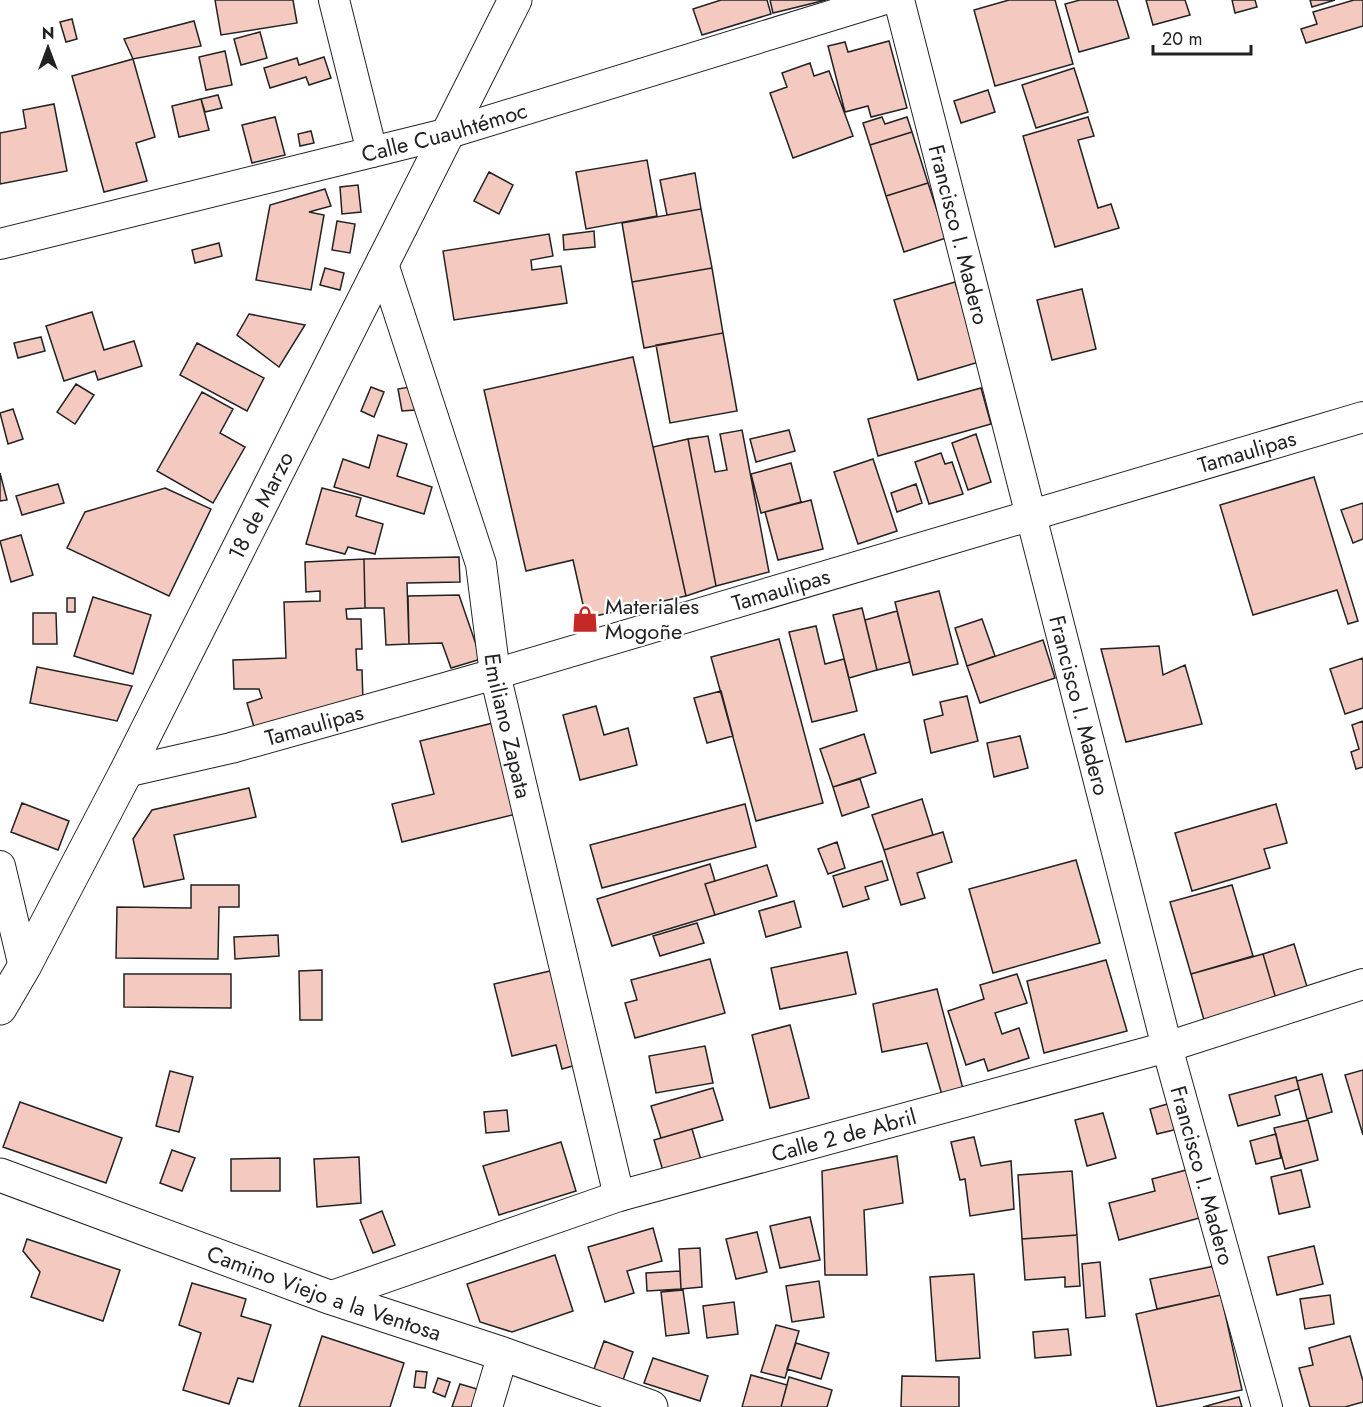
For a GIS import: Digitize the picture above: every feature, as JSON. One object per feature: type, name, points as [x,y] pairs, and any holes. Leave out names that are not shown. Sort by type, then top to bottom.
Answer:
[{"type":"main road","name":"18 de Marzo","points":[[0,1008],[24,967],[126,772],[515,0]]},
{"type":"main road","name":"Camino Viejo a la Ventosa","points":[[0,1175],[329,1297],[503,1354],[651,1407]]},
{"type":"street","points":[[334,0],[372,152]]},
{"type":"street","name":"Calle Cuauhtémoc","points":[[0,244],[449,133],[882,0]]},
{"type":"street","name":"Francisco I. Madero","points":[[899,0],[1167,1047],[1267,1407]]},
{"type":"street","name":"Emiliano Zapata","points":[[382,261],[481,564],[495,674],[619,1196]]},
{"type":"street","name":"Tamaulipas","points":[[126,772],[231,748],[495,674],[1363,417]]},
{"type":"street","points":[[0,866],[24,967]]},
{"type":"street","name":"Calle 2 de Abril","points":[[329,1297],[619,1196],[1167,1047],[1363,984]]},
{"type":"street","points":[[487,1407],[503,1354]]},
{"type":"building","points":[[215,0],[293,0],[297,23],[221,35]]},
{"type":"building","points":[[721,0],[767,0],[771,14],[702,35],[693,9]]},
{"type":"building","points":[[770,0],[826,0],[773,13]]},
{"type":"building","points":[[1009,0],[1055,0],[1073,64],[995,86],[974,10]]},
{"type":"building","points":[[1080,0],[1117,0],[1129,38],[1079,52],[1065,4]]},
{"type":"building","points":[[1146,0],[1185,0],[1190,15],[1153,25]]},
{"type":"building","points":[[1232,0],[1255,0],[1257,7],[1235,13]]},
{"type":"building","points":[[1310,0],[1335,0],[1312,7]]},
{"type":"building","points":[[1354,0],[1363,0],[1363,26],[1306,43],[1301,29],[1317,24],[1313,12]]},
{"type":"building","points":[[72,19],[77,39],[66,42],[60,22]]},
{"type":"building","points":[[194,21],[201,46],[133,59],[124,39]]},
{"type":"building","points":[[260,32],[267,58],[241,65],[234,39]]},
{"type":"building","points":[[889,41],[907,108],[871,117],[868,106],[845,112],[828,46],[845,42],[848,52]]},
{"type":"building","points":[[225,51],[232,85],[206,90],[199,57]]},
{"type":"building","points":[[324,57],[331,78],[309,85],[306,77],[270,88],[264,68],[297,58],[299,65]]},
{"type":"building","points":[[133,59],[155,137],[136,143],[147,181],[104,192],[72,76]]},
{"type":"building","points":[[810,63],[814,76],[829,71],[853,136],[793,158],[770,93],[787,87],[782,73]]},
{"type":"building","points":[[1074,68],[1088,112],[1036,128],[1022,85]]},
{"type":"building","points":[[988,90],[995,112],[961,123],[954,101]]},
{"type":"building","points":[[218,95],[222,108],[205,112],[201,99]]},
{"type":"building","points":[[201,99],[209,130],[179,137],[172,106]]},
{"type":"building","points":[[54,104],[67,171],[0,184],[0,133],[26,128],[23,110]]},
{"type":"building","points":[[275,117],[285,155],[252,163],[242,125]]},
{"type":"building","points":[[882,117],[885,124],[907,117],[912,132],[870,145],[863,123]]},
{"type":"building","points":[[1088,117],[1094,136],[1078,140],[1098,208],[1111,204],[1119,228],[1055,247],[1023,136]]},
{"type":"building","points":[[311,131],[314,143],[300,146],[298,134]]},
{"type":"building","points":[[912,132],[928,183],[886,196],[870,145]]},
{"type":"building","points":[[647,160],[657,216],[586,229],[576,172]]},
{"type":"building","points":[[489,172],[513,185],[499,214],[474,201]]},
{"type":"building","points":[[695,173],[701,209],[667,215],[660,180]]},
{"type":"building","points":[[928,183],[946,238],[904,252],[886,196]]},
{"type":"building","points":[[358,185],[361,212],[342,214],[340,187]]},
{"type":"building","points":[[325,189],[331,206],[309,212],[324,215],[311,290],[256,280],[270,205]]},
{"type":"building","points":[[701,209],[712,268],[632,282],[622,223]]},
{"type":"building","points":[[337,221],[355,224],[350,253],[332,250]]},
{"type":"building","points":[[594,231],[595,247],[564,250],[563,235]]},
{"type":"building","points":[[549,234],[553,256],[531,260],[532,270],[561,266],[567,303],[454,320],[443,251]]},
{"type":"building","points":[[219,243],[222,256],[195,263],[192,250]]},
{"type":"building","points":[[325,268],[344,273],[340,290],[320,285]]},
{"type":"building","points":[[712,268],[723,333],[644,348],[632,282]]},
{"type":"building","points":[[955,282],[979,362],[918,380],[894,300]]},
{"type":"building","points":[[1082,289],[1096,349],[1052,360],[1037,300]]},
{"type":"building","points":[[92,312],[104,350],[134,341],[142,366],[98,380],[95,371],[64,381],[46,326]]},
{"type":"building","points":[[249,314],[305,325],[279,367],[237,335]]},
{"type":"building","points":[[723,333],[737,411],[670,423],[656,345]]},
{"type":"building","points":[[41,337],[45,351],[18,358],[14,343]]},
{"type":"building","points":[[197,343],[264,378],[247,411],[180,375]]},
{"type":"building","points":[[633,357],[686,596],[586,618],[573,560],[526,571],[484,390]]},
{"type":"building","points":[[76,384],[94,395],[75,424],[57,412]]},
{"type":"building","points":[[371,387],[384,392],[374,417],[361,411]]},
{"type":"building","points":[[409,387],[415,410],[402,411],[398,389]]},
{"type":"building","points":[[981,388],[991,424],[878,456],[868,419]]},
{"type":"building","points":[[202,392],[233,409],[220,433],[245,447],[213,503],[157,471]]},
{"type":"building","points":[[13,409],[23,439],[8,444],[0,413]]},
{"type":"building","points":[[742,430],[769,572],[716,586],[688,439],[708,436],[715,472],[727,470],[720,434]]},
{"type":"building","points":[[789,430],[795,451],[756,462],[750,439]]},
{"type":"building","points":[[976,434],[991,482],[968,490],[952,443]]},
{"type":"building","points":[[378,435],[407,444],[397,476],[432,487],[424,514],[334,487],[343,459],[369,468]]},
{"type":"building","points":[[688,439],[716,586],[686,596],[653,447]]},
{"type":"building","points":[[941,453],[945,464],[952,462],[963,494],[929,504],[915,462]]},
{"type":"building","points":[[873,459],[897,531],[858,544],[834,472]]},
{"type":"building","points":[[791,463],[801,502],[761,513],[751,474]]},
{"type":"building","points":[[0,473],[7,500],[0,501]]},
{"type":"building","points":[[1314,477],[1358,621],[1348,624],[1337,590],[1253,615],[1220,505]]},
{"type":"building","points":[[58,484],[64,503],[22,515],[16,496]]},
{"type":"building","points":[[916,484],[922,503],[897,512],[891,493]]},
{"type":"building","points":[[165,488],[211,509],[169,596],[67,548],[85,512]]},
{"type":"building","points":[[322,488],[361,498],[356,516],[383,524],[375,554],[348,547],[345,554],[306,544]]},
{"type":"building","points":[[811,500],[823,549],[778,560],[765,512]]},
{"type":"building","points":[[1363,503],[1363,539],[1353,543],[1341,510]]},
{"type":"building","points":[[21,535],[33,575],[11,582],[0,541]]},
{"type":"building","points":[[459,557],[460,582],[407,583],[409,644],[386,645],[384,608],[365,608],[364,559]]},
{"type":"building","points":[[364,559],[365,608],[346,609],[347,619],[361,619],[362,649],[356,649],[357,670],[362,670],[363,702],[256,734],[247,703],[262,698],[259,689],[234,689],[233,660],[286,658],[284,602],[320,601],[320,591],[306,592],[305,562]]},
{"type":"building","points":[[939,591],[958,664],[913,675],[895,602]]},
{"type":"building","points":[[459,595],[481,659],[451,668],[442,643],[409,644],[408,596]]},
{"type":"building","points":[[93,597],[151,615],[133,674],[74,656]]},
{"type":"building","points":[[67,598],[75,598],[75,612],[67,612]]},
{"type":"building","points":[[862,608],[877,670],[849,678],[833,615]]},
{"type":"building","points":[[897,611],[910,662],[877,670],[865,620]]},
{"type":"building","points":[[33,613],[56,613],[57,644],[33,644]]},
{"type":"building","points":[[982,619],[995,656],[967,666],[955,628]]},
{"type":"building","points":[[816,626],[825,664],[844,659],[857,711],[812,722],[789,632]]},
{"type":"building","points":[[779,639],[823,803],[756,821],[711,657]]},
{"type":"building","points":[[1043,640],[1055,678],[980,703],[967,666]]},
{"type":"building","points":[[1159,646],[1163,675],[1185,665],[1202,724],[1126,742],[1101,649]]},
{"type":"building","points":[[1363,658],[1363,708],[1345,714],[1330,669]]},
{"type":"building","points":[[37,667],[132,686],[117,721],[30,703]]},
{"type":"building","points":[[721,691],[733,736],[707,743],[694,698]]},
{"type":"building","points":[[967,696],[978,741],[931,753],[924,720],[943,715],[940,702]]},
{"type":"building","points":[[596,706],[604,735],[628,728],[637,765],[580,780],[563,715]]},
{"type":"building","points":[[501,721],[524,812],[402,842],[392,804],[434,794],[420,741]]},
{"type":"building","points":[[1363,721],[1363,767],[1356,769],[1351,752],[1359,749],[1352,725]]},
{"type":"building","points":[[864,734],[876,773],[833,787],[820,749]]},
{"type":"building","points":[[1020,736],[1028,768],[994,777],[987,743]]},
{"type":"building","points":[[860,779],[869,807],[842,816],[833,787]]},
{"type":"building","points":[[249,788],[256,817],[174,835],[184,879],[144,887],[133,839],[152,810]]},
{"type":"building","points":[[922,799],[933,835],[884,850],[872,815]]},
{"type":"building","points":[[22,803],[69,821],[58,850],[11,832]]},
{"type":"building","points":[[745,804],[756,847],[602,888],[590,845]]},
{"type":"building","points":[[1276,804],[1287,843],[1264,849],[1270,868],[1192,891],[1175,833]]},
{"type":"building","points":[[943,832],[952,862],[917,873],[925,898],[901,905],[884,850]]},
{"type":"building","points":[[837,842],[845,868],[828,874],[818,849]]},
{"type":"building","points":[[1076,860],[1100,943],[993,973],[969,889]]},
{"type":"building","points":[[882,861],[888,880],[865,887],[869,899],[843,907],[833,876]]},
{"type":"building","points":[[710,864],[715,881],[705,884],[715,915],[612,946],[597,899]]},
{"type":"building","points":[[767,865],[777,896],[715,915],[705,884]]},
{"type":"building","points":[[191,885],[239,885],[239,907],[219,907],[218,959],[116,958],[117,907],[191,908]]},
{"type":"building","points":[[1232,885],[1253,956],[1191,974],[1170,902]]},
{"type":"building","points":[[794,901],[801,927],[766,937],[759,911]]},
{"type":"building","points":[[697,923],[704,943],[660,956],[653,936]]},
{"type":"building","points":[[278,935],[279,956],[235,959],[234,937]]},
{"type":"building","points":[[1294,944],[1308,990],[1276,999],[1263,954]]},
{"type":"building","points":[[847,952],[856,994],[780,1009],[771,968]]},
{"type":"building","points":[[1263,954],[1276,999],[1204,1020],[1191,974]]},
{"type":"building","points":[[710,959],[725,1013],[635,1038],[625,1003],[637,1000],[631,980]]},
{"type":"building","points":[[1106,960],[1127,1031],[1044,1053],[1027,981]]},
{"type":"building","points":[[563,968],[587,1062],[562,1069],[556,1045],[512,1056],[494,984]]},
{"type":"building","points":[[322,970],[322,1020],[300,1020],[299,971]]},
{"type":"building","points":[[124,974],[231,974],[231,1008],[124,1007]]},
{"type":"building","points":[[1017,974],[1027,1003],[995,1013],[1002,1034],[1019,1028],[1029,1058],[988,1071],[984,1059],[966,1065],[948,1011],[984,999],[980,985]]},
{"type":"building","points":[[937,989],[963,1089],[942,1095],[927,1043],[882,1052],[873,1004]]},
{"type":"building","points":[[790,1025],[809,1098],[770,1108],[752,1035]]},
{"type":"building","points":[[705,1046],[713,1083],[656,1093],[649,1056]]},
{"type":"building","points":[[1363,1070],[1363,1135],[1345,1075]]},
{"type":"building","points":[[170,1071],[193,1077],[179,1132],[156,1126]]},
{"type":"building","points":[[1322,1074],[1332,1112],[1307,1119],[1297,1081]]},
{"type":"building","points":[[1296,1077],[1299,1089],[1275,1096],[1280,1115],[1238,1126],[1229,1095]]},
{"type":"building","points":[[713,1088],[723,1120],[661,1138],[651,1106]]},
{"type":"building","points":[[20,1102],[122,1138],[106,1183],[3,1147]]},
{"type":"building","points":[[1171,1103],[1178,1129],[1157,1134],[1150,1109]]},
{"type":"building","points":[[507,1110],[509,1131],[486,1133],[484,1112]]},
{"type":"building","points":[[1103,1113],[1116,1158],[1087,1166],[1075,1120]]},
{"type":"building","points":[[1308,1120],[1318,1160],[1285,1169],[1274,1128]]},
{"type":"building","points":[[692,1129],[701,1160],[663,1171],[654,1140]]},
{"type":"building","points":[[1276,1134],[1281,1158],[1256,1164],[1250,1141]]},
{"type":"building","points":[[974,1137],[981,1166],[1011,1161],[1014,1209],[970,1216],[965,1179],[960,1180],[951,1142]]},
{"type":"building","points":[[561,1142],[576,1191],[499,1215],[483,1166]]},
{"type":"building","points":[[172,1150],[195,1158],[182,1191],[160,1183]]},
{"type":"building","points":[[897,1156],[903,1203],[864,1210],[867,1275],[825,1275],[822,1171]]},
{"type":"building","points":[[359,1157],[361,1203],[317,1207],[314,1159]]},
{"type":"building","points":[[280,1158],[280,1191],[231,1191],[231,1159]]},
{"type":"building","points":[[1190,1169],[1203,1217],[1119,1240],[1109,1203],[1155,1191],[1152,1179]]},
{"type":"building","points":[[1301,1170],[1310,1207],[1279,1214],[1271,1177]]},
{"type":"building","points":[[1072,1171],[1077,1235],[1022,1239],[1018,1175]]},
{"type":"building","points":[[382,1211],[395,1245],[373,1253],[360,1220]]},
{"type":"building","points":[[810,1217],[820,1260],[780,1268],[770,1226]]},
{"type":"building","points":[[653,1228],[662,1261],[627,1271],[634,1293],[605,1302],[588,1247]]},
{"type":"building","points":[[757,1232],[767,1272],[736,1279],[726,1239]]},
{"type":"building","points":[[1077,1235],[1080,1286],[1065,1287],[1065,1277],[1025,1280],[1022,1239]]},
{"type":"building","points":[[27,1239],[120,1270],[103,1321],[31,1297],[40,1272],[23,1251]]},
{"type":"building","points":[[1314,1246],[1323,1284],[1277,1295],[1268,1257]]},
{"type":"building","points":[[700,1248],[702,1287],[681,1289],[679,1249]]},
{"type":"building","points":[[555,1255],[573,1311],[512,1332],[480,1322],[467,1284]]},
{"type":"building","points":[[1100,1262],[1105,1316],[1086,1318],[1082,1264]]},
{"type":"building","points":[[1215,1266],[1221,1295],[1157,1309],[1150,1279]]},
{"type":"building","points":[[680,1271],[681,1289],[647,1291],[646,1273]]},
{"type":"building","points":[[974,1274],[980,1358],[936,1361],[930,1277]]},
{"type":"building","points":[[819,1281],[824,1317],[792,1322],[786,1286]]},
{"type":"building","points":[[192,1283],[246,1299],[241,1316],[271,1325],[253,1382],[238,1378],[229,1404],[183,1390],[201,1333],[179,1325]]},
{"type":"building","points":[[683,1290],[689,1333],[666,1336],[661,1292]]},
{"type":"building","points":[[1221,1295],[1242,1390],[1157,1407],[1136,1314]]},
{"type":"building","points":[[1330,1295],[1334,1324],[1305,1329],[1300,1299]]},
{"type":"building","points":[[734,1302],[738,1334],[707,1338],[703,1306]]},
{"type":"building","points":[[776,1325],[799,1331],[785,1378],[761,1372]]},
{"type":"building","points":[[1068,1329],[1071,1355],[1035,1358],[1033,1332]]},
{"type":"building","points":[[322,1336],[404,1363],[390,1407],[299,1407]]},
{"type":"building","points":[[1350,1336],[1363,1381],[1363,1402],[1345,1407],[1310,1407],[1299,1368],[1313,1365],[1309,1348]]},
{"type":"building","points":[[604,1341],[633,1352],[623,1380],[594,1369]]},
{"type":"building","points":[[796,1343],[829,1353],[821,1379],[787,1369]]},
{"type":"building","points":[[653,1358],[708,1376],[700,1401],[644,1383]]},
{"type":"building","points":[[416,1371],[427,1372],[425,1388],[414,1387]]},
{"type":"building","points":[[751,1375],[787,1385],[781,1407],[742,1407]]},
{"type":"building","points":[[902,1376],[959,1377],[959,1407],[901,1407]]},
{"type":"building","points":[[789,1377],[832,1390],[827,1407],[781,1407]]},
{"type":"building","points":[[438,1378],[450,1382],[445,1397],[433,1392]]},
{"type":"building","points":[[460,1384],[487,1392],[482,1407],[452,1407]]},
{"type":"building","points":[[1239,1397],[1242,1407],[1203,1407]]},
{"type":"place","name":"Materiales Mogoñe","points":[[585,619]]}]
